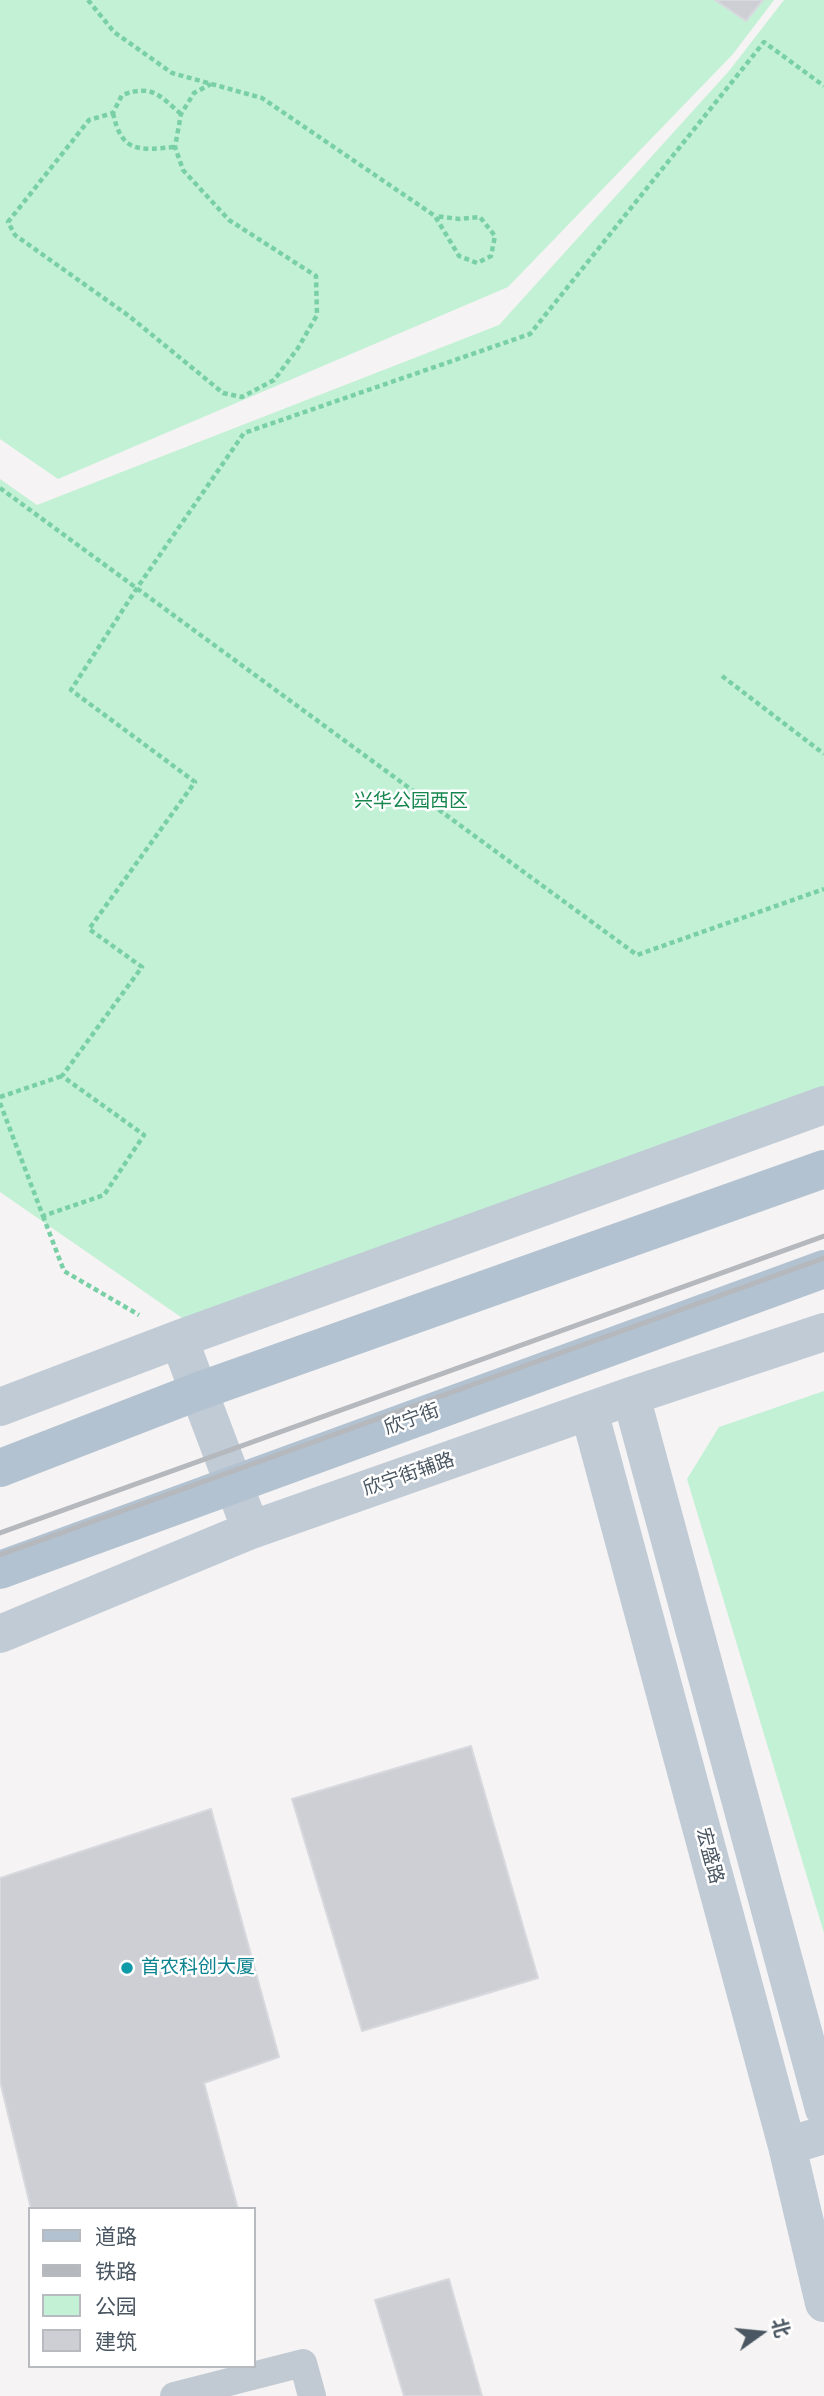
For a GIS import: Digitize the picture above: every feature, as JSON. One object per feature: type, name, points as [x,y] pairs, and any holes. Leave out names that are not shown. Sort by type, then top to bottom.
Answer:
[{"type":"main road","points":[[0,1468],[199,1391],[824,1169]]},
{"type":"main road","name":"欣宁街","points":[[0,1570],[824,1269]]},
{"type":"street","points":[[0,1407],[179,1339],[824,1105]]},
{"type":"street","name":"欣宁街辅路","points":[[0,1634],[251,1530],[631,1396],[824,1332]]},
{"type":"street","points":[[179,1339],[232,1486],[251,1530]]},
{"type":"street","points":[[631,1396],[819,2072],[824,2109]]},
{"type":"street","name":"宏盛路","points":[[589,1411],[787,2146],[824,2302]]},
{"type":"street","points":[[769,2082],[819,2072]]},
{"type":"street","points":[[787,2146],[824,2135]]},
{"type":"street","points":[[174,2396],[303,2363],[312,2396]]},
{"type":"path","points":[[88,0],[114,32],[172,73],[262,98],[435,216],[458,256],[477,263],[491,256],[495,236],[480,217],[459,219],[435,216]]},
{"type":"path","points":[[0,1097],[62,1076],[142,967],[89,929],[195,782],[71,691],[136,588],[244,433],[530,334],[764,43],[824,86]]},
{"type":"path","points":[[113,113],[89,120],[8,222],[15,236],[129,316],[223,393],[242,397],[274,380],[298,348],[317,314],[316,276],[229,220],[183,170],[175,147],[181,114],[194,93],[211,84]]},
{"type":"path","points":[[175,147],[146,149],[127,144],[117,132],[113,113],[122,95],[140,89],[158,94],[181,114]]},
{"type":"path","points":[[0,488],[637,955],[824,889]]},
{"type":"path","points":[[722,676],[824,754]]},
{"type":"path","points":[[43,1216],[104,1195],[144,1135],[62,1076]]},
{"type":"path","points":[[0,1103],[64,1271],[179,1339]]},
{"type":"green space","points":[[0,0],[774,0],[733,54],[508,287],[58,479],[0,439]]},
{"type":"green space","name":"兴华公园西区","points":[[784,0],[824,0],[824,1088],[191,1324],[0,1192],[0,479],[37,505],[499,325],[729,71]]},
{"type":"green space","points":[[824,1391],[824,1933],[687,1479],[719,1427]]},
{"type":"building","points":[[715,0],[763,0],[746,21]]},
{"type":"building","points":[[471,1746],[538,1978],[362,2031],[292,1799]]},
{"type":"building","name":"首农科创大厦","points":[[211,1809],[279,2057],[204,2083],[237,2207],[31,2207],[0,2081],[0,1878]]},
{"type":"building","points":[[449,2279],[482,2396],[404,2396],[375,2300]]},
{"type":"railway","points":[[0,1533],[824,1236]]},
{"type":"railway","points":[[0,1555],[824,1258]]},
{"type":"place","name":"首农科创大厦","points":[[127,1968]]}]
